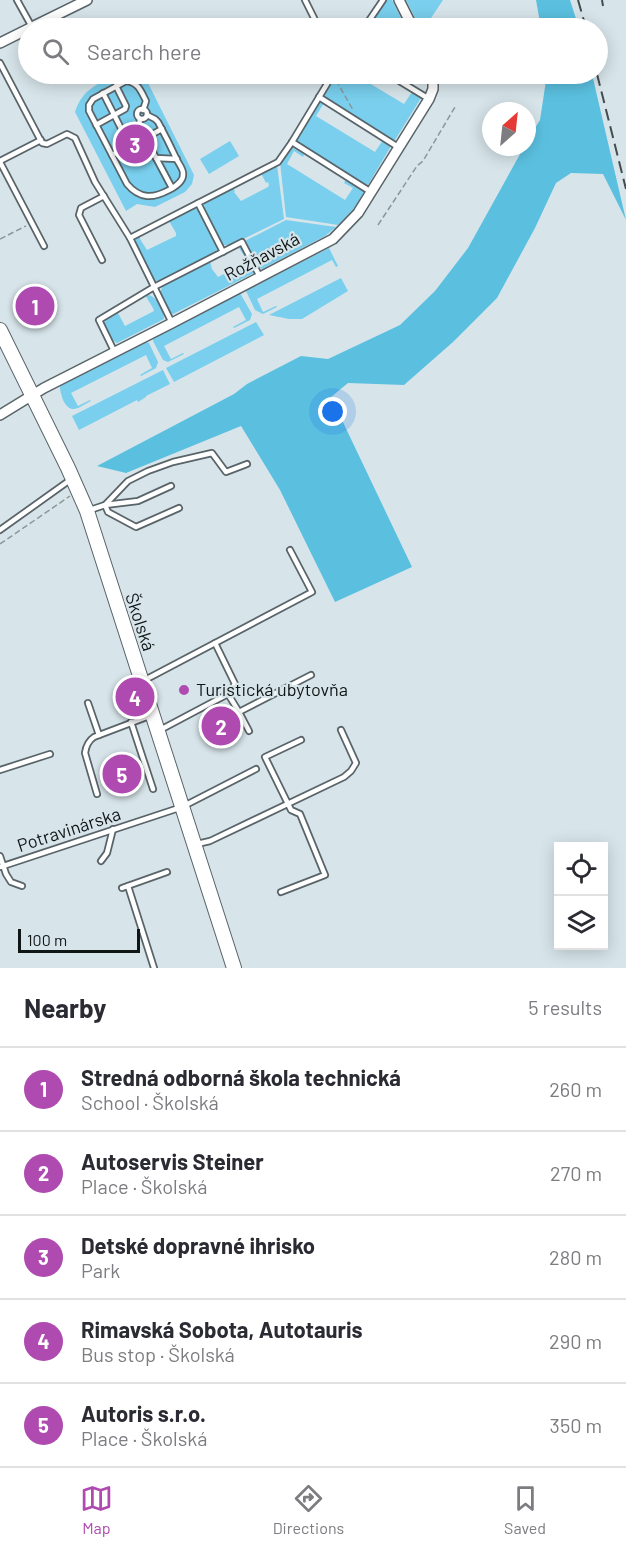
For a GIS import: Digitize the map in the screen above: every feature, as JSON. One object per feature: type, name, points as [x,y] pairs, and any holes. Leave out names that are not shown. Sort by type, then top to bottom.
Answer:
[{"type":"main road","name":"Školská","points":[[0,330],[87,511],[234,968]]},
{"type":"street","points":[[399,0],[408,18]]},
{"type":"street","points":[[50,18],[84,1]]},
{"type":"street","points":[[0,43],[18,34]]},
{"type":"street","name":"Rožňavská","points":[[0,415],[33,395],[333,239],[358,213],[429,99],[433,84]]},
{"type":"lane","points":[[17,0],[25,18]]},
{"type":"lane","points":[[305,0],[314,18]]},
{"type":"lane","points":[[371,18],[383,0]]},
{"type":"lane","points":[[0,63],[42,143],[47,144],[67,134],[75,138],[95,182],[130,238],[172,323]]},
{"type":"lane","points":[[120,84],[93,99],[88,105],[89,111],[127,184],[139,194],[153,196],[180,184],[184,175],[162,129],[144,110],[146,101],[135,84]]},
{"type":"lane","points":[[130,238],[278,162],[327,84]]},
{"type":"lane","points":[[404,84],[429,99]]},
{"type":"lane","points":[[116,86],[126,109]]},
{"type":"lane","points":[[103,93],[130,146]]},
{"type":"lane","points":[[319,97],[398,147]]},
{"type":"lane","points":[[96,125],[126,109],[137,112],[144,110]]},
{"type":"lane","points":[[137,112],[140,119],[139,125],[172,188]]},
{"type":"lane","points":[[140,119],[144,119],[147,115]]},
{"type":"lane","points":[[112,155],[162,129]]},
{"type":"lane","points":[[41,140],[0,162],[44,246]]},
{"type":"lane","points":[[292,142],[371,192]]},
{"type":"lane","points":[[156,158],[177,159]]},
{"type":"lane","points":[[102,260],[79,215],[81,208],[104,196]]},
{"type":"lane","points":[[198,203],[223,252]]},
{"type":"lane","points":[[115,352],[99,320],[154,287],[242,242],[260,277]]},
{"type":"lane","points":[[105,505],[128,481],[173,462],[212,453],[225,472],[247,464]]},
{"type":"lane","points":[[0,530],[76,485]]},
{"type":"lane","points":[[87,511],[105,505],[138,501],[171,486]]},
{"type":"lane","points":[[105,505],[108,512],[136,527],[178,508]]},
{"type":"lane","points":[[141,682],[312,592],[290,550]]},
{"type":"lane","points":[[157,732],[228,694],[236,684],[215,643]]},
{"type":"lane","points":[[239,712],[311,675]]},
{"type":"lane","points":[[228,694],[249,730]]},
{"type":"lane","points":[[88,703],[99,735]]},
{"type":"lane","points":[[97,794],[85,753],[89,741],[152,715]]},
{"type":"lane","points":[[131,722],[153,789]]},
{"type":"lane","points":[[195,844],[210,841],[344,777],[356,763],[341,730]]},
{"type":"lane","points":[[281,892],[325,875],[300,814],[291,811],[265,757],[301,740]]},
{"type":"lane","points":[[0,770],[50,754]]},
{"type":"lane","name":"Potravinárska","points":[[2,867],[182,807],[256,770]]},
{"type":"lane","points":[[100,861],[107,853],[113,829]]},
{"type":"lane","points":[[0,856],[2,867],[11,882],[22,886]]},
{"type":"lane","points":[[154,968],[125,887],[167,872]]},
{"type":"path","points":[[377,9],[379,18]]},
{"type":"path","points":[[338,84],[355,114],[353,118]]},
{"type":"path","points":[[378,225],[417,166],[423,161],[455,107]]},
{"type":"path","points":[[0,239],[32,223]]},
{"type":"path","points":[[0,544],[66,498],[76,485]]},
{"type":"shaded area","points":[[387,0],[392,0],[401,18],[374,18]]},
{"type":"shaded area","points":[[406,0],[443,0],[431,18],[415,18]]},
{"type":"shaded area","points":[[536,0],[570,0],[576,18],[539,18]]},
{"type":"shaded area","points":[[148,84],[194,175],[192,184],[185,192],[155,207],[137,204],[126,211],[75,112],[82,97],[97,85]]},
{"type":"shaded area","points":[[330,84],[371,84],[404,104],[412,92],[404,86],[421,98],[395,140],[327,99],[324,94]]},
{"type":"shaded area","points":[[545,84],[594,84],[626,220],[603,174],[571,173],[556,183],[535,228],[497,298],[453,342],[404,385],[348,383],[331,397],[412,567],[335,602],[280,490],[241,426],[126,473],[97,466],[301,356],[328,359],[400,325],[435,291],[468,248],[519,156],[536,156],[536,126],[540,120]]},
{"type":"shaded area","points":[[320,103],[324,103],[316,116],[375,152],[383,140],[391,146],[368,185],[296,141]]},
{"type":"shaded area","points":[[230,141],[239,156],[209,174],[200,159]]},
{"type":"shaded area","points":[[291,147],[304,154],[303,157],[294,151],[287,164],[345,200],[353,188],[344,183],[346,179],[364,192],[355,207],[338,225],[286,217],[280,162]]},
{"type":"shaded area","points":[[277,165],[284,219],[231,245],[223,245],[204,204],[233,188],[241,201],[268,187],[268,182],[266,183],[261,173]]},
{"type":"shaded area","points":[[192,209],[200,211],[218,246],[216,252],[164,280],[155,281],[135,245],[136,239],[140,236],[147,250],[176,236],[169,221]]},
{"type":"shaded area","points":[[286,220],[336,227],[325,236],[262,269],[258,266],[245,241]]},
{"type":"shaded area","points":[[241,247],[254,273],[173,314],[167,309],[161,298],[163,286],[210,261],[218,277],[246,263],[247,260],[239,248]]},
{"type":"shaded area","points":[[329,248],[338,266],[336,267],[332,260],[257,299],[263,312],[277,307],[263,314],[255,310],[246,291]]},
{"type":"shaded area","points":[[341,278],[348,291],[302,319],[269,315]]},
{"type":"shaded area","points":[[240,293],[252,314],[250,320],[233,327],[246,320],[239,307],[164,346],[171,359],[184,354],[168,362],[163,360],[153,338]]},
{"type":"shaded area","points":[[149,295],[160,305],[164,319],[117,343],[114,342],[106,331],[104,322],[118,313],[125,326],[154,311],[146,296]]},
{"type":"shaded area","points":[[256,322],[264,335],[174,382],[166,368]]},
{"type":"shaded area","points":[[146,342],[149,343],[158,362],[156,368],[140,375],[152,368],[146,355],[71,393],[78,406],[91,401],[76,409],[66,405],[60,386]]},
{"type":"shaded area","points":[[163,370],[170,384],[79,430],[72,416]]},
{"type":"railway","points":[[578,0],[583,18]]},
{"type":"railway","points":[[602,0],[603,6]]},
{"type":"railway","points":[[600,84],[626,189]]},
{"type":"place","name":"Detské dopravné ihrisko","points":[[135,144]]},
{"type":"place","name":"Stredná odborná škola technická","points":[[35,306]]},
{"type":"place","name":"Turistická ubytovňa","points":[[184,690]]},
{"type":"place","name":"Rimavská Sobota, Autotauris","points":[[135,697]]},
{"type":"place","name":"Autoservis Steiner","points":[[221,726]]},
{"type":"place","name":"Autoris s.r.o.","points":[[122,774]]}]
